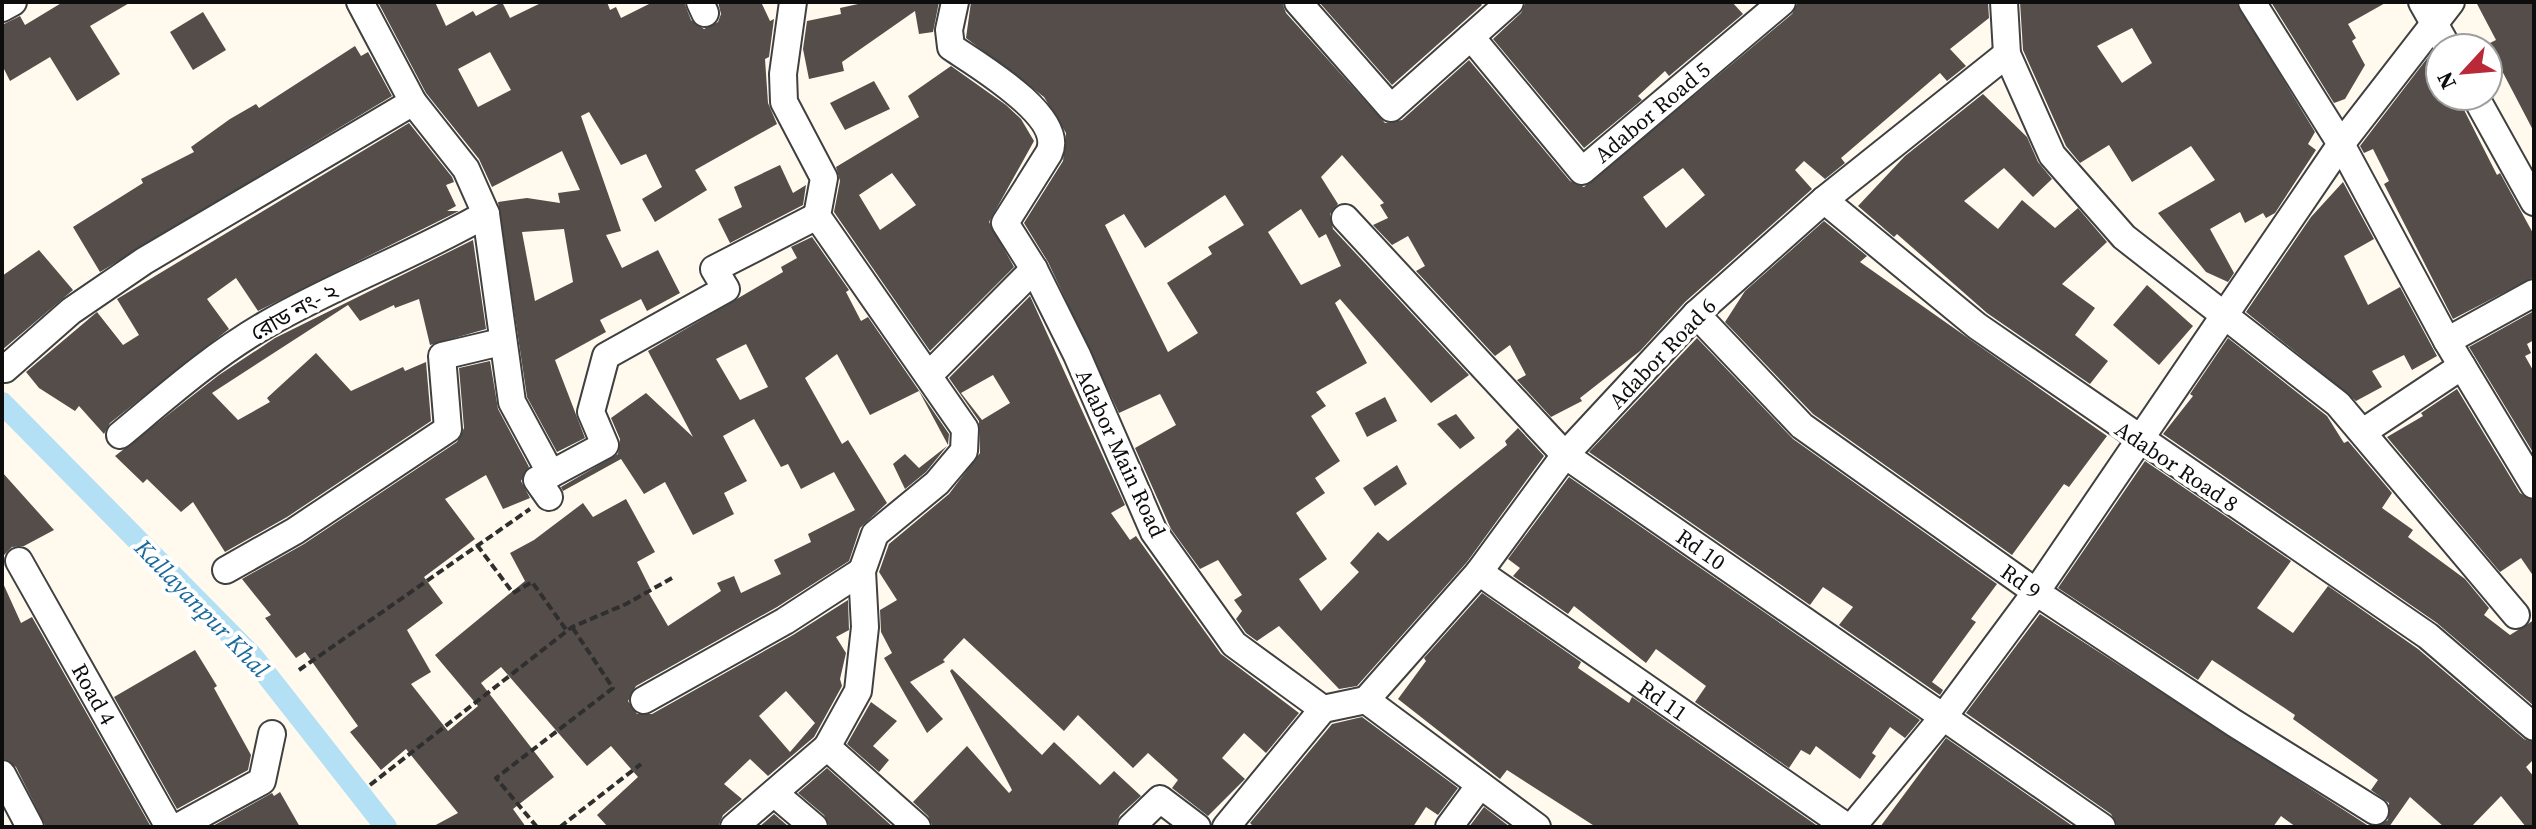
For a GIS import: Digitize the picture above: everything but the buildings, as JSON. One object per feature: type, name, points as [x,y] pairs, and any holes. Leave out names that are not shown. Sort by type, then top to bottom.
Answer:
[{"type":"street","points":[[2,8],[13,2]]},
{"type":"street","points":[[734,827],[827,747],[858,691],[865,627],[862,571],[875,534],[937,483],[964,451],[965,429],[817,216],[824,178],[784,102],[783,74],[793,2]]},
{"type":"street","name":"Adabor Main Road","points":[[955,2],[949,30],[951,47],[1005,84],[1052,132],[1054,144],[1005,223],[1034,269],[1077,355],[1154,532],[1234,644],[1323,709]]},
{"type":"street","points":[[1298,2],[1391,108],[1510,2]]},
{"type":"street","name":"Adabor Road 5","points":[[1471,37],[1582,171],[1782,2]]},
{"type":"street","points":[[2004,2],[2007,54],[2052,155],[2124,237],[2338,404],[2516,615]]},
{"type":"street","points":[[2252,2],[2341,144],[2447,341],[2534,485]]},
{"type":"street","points":[[1849,827],[1944,716],[2036,592],[2429,13],[2451,2]]},
{"type":"street","points":[[362,7],[413,102],[466,169],[486,214],[501,342],[512,402],[550,485],[605,445],[591,412],[606,356],[726,289],[714,269],[817,216]]},
{"type":"street","points":[[2429,13],[2439,32]]},
{"type":"street","name":"Adabor Road 6","points":[[1366,700],[1479,572],[1565,455],[1696,314],[1824,200],[2007,54]]},
{"type":"street","points":[[5,369],[71,311],[144,261],[413,102]]},
{"type":"street","points":[[2484,112],[2534,202]]},
{"type":"street","name":"Adabor Road 8","points":[[1824,200],[1977,326],[2138,440],[2428,636],[2534,727]]},
{"type":"street","name":"রোড নং- ২","points":[[120,435],[207,364],[267,324],[358,276],[460,231],[486,214]]},
{"type":"street","name":"Rd 10","points":[[1345,218],[1565,455],[2102,827]]},
{"type":"street","points":[[929,375],[1034,269]]},
{"type":"street","points":[[2447,341],[2534,293]]},
{"type":"street","name":"Rd 9","points":[[1696,314],[1802,426],[2036,592],[2234,723],[2375,811]]},
{"type":"street","points":[[226,570],[295,531],[448,429],[442,356],[501,342]]},
{"type":"street","points":[[2363,432],[2462,366]]},
{"type":"street","name":"Road 4","points":[[19,561],[169,827]]},
{"type":"street","points":[[644,700],[785,621],[862,571]]},
{"type":"street","name":"Rd 11","points":[[1479,572],[1849,827]]},
{"type":"street","points":[[1226,827],[1323,709],[1366,700],[1537,827]]},
{"type":"street","points":[[178,827],[262,781],[272,734]]},
{"type":"street","points":[[827,747],[917,827]]},
{"type":"street","points":[[2,774],[30,827]]},
{"type":"street","points":[[1449,827],[1480,785]]},
{"type":"street","points":[[774,793],[814,827]]},
{"type":"street","points":[[1131,827],[1160,799],[1197,827]]},
{"type":"path","points":[[299,670],[387,612],[413,588],[477,545],[550,485]]},
{"type":"path","points":[[477,545],[513,593],[532,582],[567,631]]},
{"type":"path","points":[[370,785],[572,627],[626,604],[672,578]]},
{"type":"path","points":[[537,827],[496,778],[613,688],[572,627]]},
{"type":"path","points":[[560,827],[641,764]]},
{"type":"waterway","name":"Kallayanpur Khal","points":[[2,403],[252,656],[386,827]]}]
